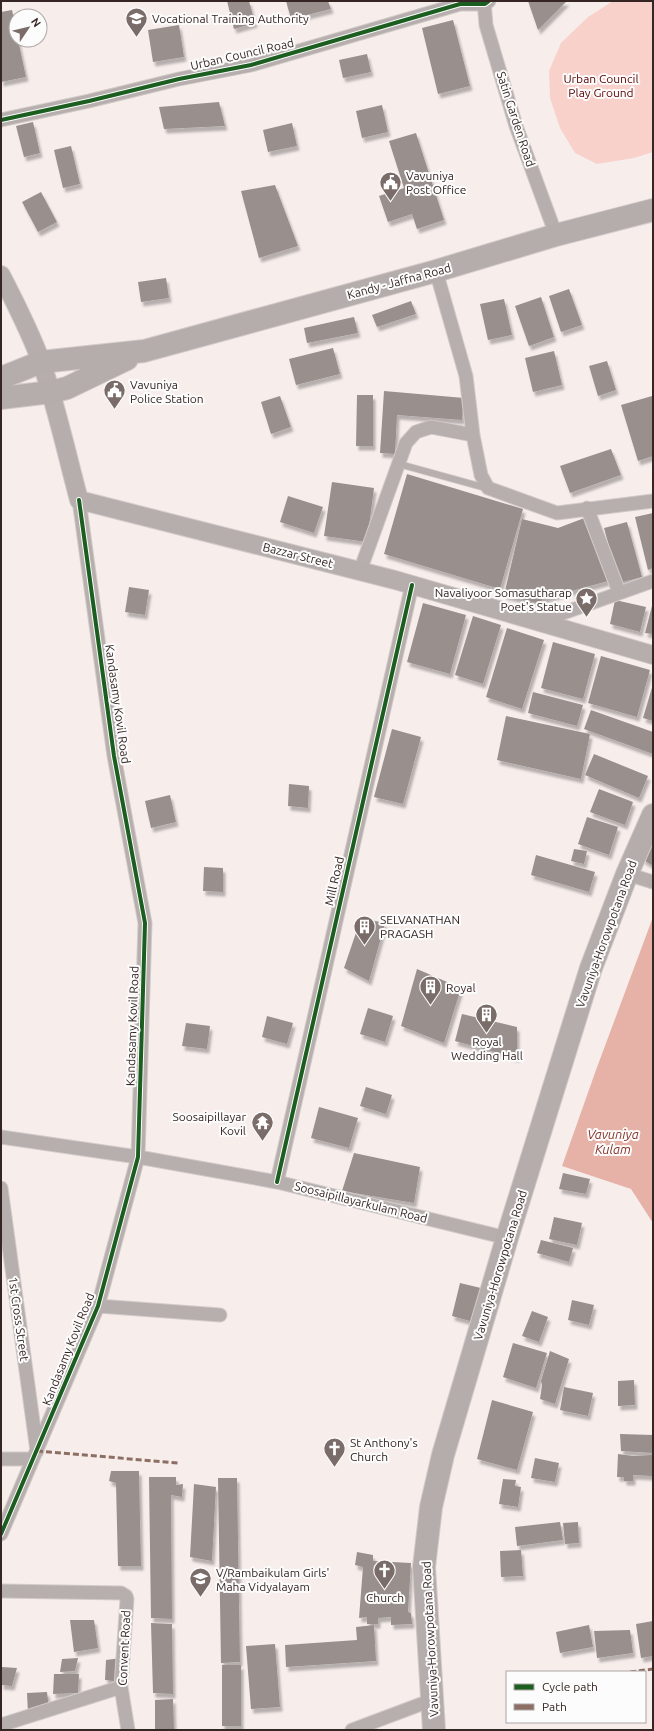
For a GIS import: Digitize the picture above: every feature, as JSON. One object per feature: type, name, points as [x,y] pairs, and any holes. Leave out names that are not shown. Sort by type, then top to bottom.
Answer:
[{"type":"highway","name":"Kandy - Jaffna Road","points":[[1,378],[41,362],[144,351],[436,271],[556,235],[653,210]]},
{"type":"highway","name":"Kandy - Jaffna Road","points":[[1,398],[51,392],[66,388],[144,351]]},
{"type":"highway","name":"Vavuniya-Horowpotana Road","points":[[434,1730],[424,1567],[431,1507],[444,1455],[507,1238],[591,968],[627,874],[653,815]]},
{"type":"main road","points":[[1,275],[41,362],[51,392],[79,500]]},
{"type":"main road","name":"Bazzar Street","points":[[79,500],[412,585],[541,621],[653,655]]},
{"type":"street","name":"Urban Council Road","points":[[1,120],[89,101],[179,79],[251,65],[460,4],[486,2]]},
{"type":"street","name":"Satin Garden Road","points":[[486,2],[486,25],[516,126],[556,235]]},
{"type":"street","points":[[436,271],[466,376],[473,435],[481,475],[488,488],[557,513],[587,508],[653,501]]},
{"type":"street","points":[[360,571],[406,443],[416,432],[431,427],[473,435]]},
{"type":"street","name":"Kandasamy Kovil Road","points":[[1,1534],[98,1306],[138,1157],[145,923],[114,756],[79,500]]},
{"type":"street","points":[[587,508],[620,592]]},
{"type":"street","points":[[541,621],[653,581]]},
{"type":"street","name":"Mill Road","points":[[277,1182],[412,585]]},
{"type":"street","points":[[627,874],[653,882]]},
{"type":"street","name":"Soosaipillayarkulam Road","points":[[1,1137],[138,1157],[277,1182],[507,1238]]},
{"type":"street","name":"1st Cross Street","points":[[1,1188],[35,1455]]},
{"type":"street","points":[[98,1306],[220,1315]]},
{"type":"street","points":[[1,1459],[35,1455]]},
{"type":"street","name":"Convent Road","points":[[1,1591],[121,1593],[126,1596],[121,1687],[128,1730]]},
{"type":"street","points":[[1,1725],[121,1687]]},
{"type":"street","points":[[352,1730],[432,1700]]},
{"type":"lane","points":[[399,464],[488,488]]},
{"type":"green space","name":"Urban Council Play Ground","points":[[613,1],[653,1],[653,152],[634,158],[597,164],[575,153],[560,128],[550,98],[549,71],[561,43],[588,17]]},
{"type":"water","name":"Vavuniya Kulam","points":[[653,917],[653,1223],[631,1189],[562,1166]]},
{"type":"building","points":[[227,1],[249,1],[255,23],[234,29]]},
{"type":"building","points":[[286,1],[328,1],[331,9],[291,19]]},
{"type":"building","points":[[528,1],[567,1],[538,30]]},
{"type":"building","points":[[8,11],[8,48],[20,48],[26,77],[1,82],[1,12]]},
{"type":"building","points":[[453,20],[470,86],[438,94],[422,28]]},
{"type":"building","points":[[179,25],[184,57],[153,62],[148,30]]},
{"type":"building","points":[[367,54],[371,72],[343,78],[339,60]]},
{"type":"building","points":[[219,102],[225,126],[164,129],[159,107]]},
{"type":"building","points":[[382,105],[388,132],[362,138],[356,111]]},
{"type":"building","points":[[33,122],[40,153],[24,157],[16,126]]},
{"type":"building","points":[[292,123],[297,146],[268,152],[263,130]]},
{"type":"building","points":[[416,133],[444,220],[417,229],[412,214],[388,222],[379,196],[404,188],[389,141]]},
{"type":"building","points":[[71,146],[80,184],[63,188],[54,150]]},
{"type":"building","points":[[275,185],[298,246],[259,258],[241,191]]},
{"type":"building","points":[[41,192],[57,222],[38,232],[22,202]]},
{"type":"building","points":[[166,278],[169,298],[141,302],[138,282]]},
{"type":"building","points":[[569,289],[582,325],[561,332],[549,296]]},
{"type":"building","points":[[541,297],[554,337],[529,346],[515,306]]},
{"type":"building","points":[[504,299],[512,335],[488,340],[480,304]]},
{"type":"building","points":[[411,301],[416,314],[377,327],[372,315]]},
{"type":"building","points":[[354,317],[358,333],[307,343],[304,328]]},
{"type":"building","points":[[333,348],[340,374],[296,385],[289,359]]},
{"type":"building","points":[[554,351],[562,385],[533,392],[525,358]]},
{"type":"building","points":[[607,361],[616,390],[598,396],[589,366]]},
{"type":"building","points":[[384,391],[464,398],[462,420],[397,415],[395,454],[380,453]]},
{"type":"building","points":[[357,395],[373,395],[373,446],[356,446]]},
{"type":"building","points":[[280,396],[291,427],[271,434],[261,402]]},
{"type":"building","points":[[652,396],[653,456],[638,461],[621,405]]},
{"type":"building","points":[[611,449],[621,475],[570,493],[560,466]]},
{"type":"building","points":[[407,474],[523,509],[500,589],[384,554]]},
{"type":"building","points":[[332,482],[374,488],[367,542],[324,536]]},
{"type":"building","points":[[288,496],[323,507],[314,533],[280,522]]},
{"type":"building","points":[[653,513],[653,568],[648,570],[635,517]]},
{"type":"building","points":[[587,517],[612,580],[542,599],[541,604],[504,595],[522,519],[558,528]]},
{"type":"building","points":[[627,522],[642,577],[619,583],[604,528]]},
{"type":"building","points":[[129,587],[149,590],[145,615],[125,612]]},
{"type":"building","points":[[615,600],[646,607],[640,632],[610,624]]},
{"type":"building","points":[[653,602],[653,634],[645,633]]},
{"type":"building","points":[[423,603],[466,615],[450,674],[407,662]]},
{"type":"building","points":[[473,616],[501,625],[483,684],[455,675]]},
{"type":"building","points":[[507,628],[544,640],[522,709],[486,697]]},
{"type":"building","points":[[553,642],[595,654],[583,699],[541,688]]},
{"type":"building","points":[[601,656],[650,670],[637,717],[588,703]]},
{"type":"building","points":[[653,684],[653,721],[643,718]]},
{"type":"building","points":[[533,692],[583,705],[577,726],[528,713]]},
{"type":"building","points":[[591,710],[653,732],[653,754],[584,729]]},
{"type":"building","points":[[506,716],[590,734],[581,779],[497,760]]},
{"type":"building","points":[[392,729],[421,737],[403,804],[374,797]]},
{"type":"building","points":[[594,754],[648,776],[639,798],[585,775]]},
{"type":"building","points":[[289,784],[309,786],[308,808],[288,806]]},
{"type":"building","points":[[599,789],[633,802],[625,825],[590,812]]},
{"type":"building","points":[[170,795],[176,822],[151,828],[145,801]]},
{"type":"building","points":[[587,817],[618,827],[609,855],[578,844]]},
{"type":"building","points":[[653,843],[653,866],[642,859]]},
{"type":"building","points":[[574,849],[587,851],[584,864],[571,861]]},
{"type":"building","points":[[536,855],[595,872],[589,892],[531,875]]},
{"type":"building","points":[[204,867],[223,868],[223,892],[203,891]]},
{"type":"building","name":"SELVANATHAN PRAGASH","points":[[361,918],[385,923],[369,981],[344,968]]},
{"type":"building","name":"Royal","points":[[417,969],[461,988],[444,1043],[401,1026]]},
{"type":"building","points":[[368,1008],[393,1016],[385,1042],[360,1034]]},
{"type":"building","name":"Royal Wedding Hall","points":[[462,1014],[517,1027],[517,1058],[455,1041]]},
{"type":"building","points":[[267,1016],[293,1023],[287,1044],[262,1037]]},
{"type":"building","points":[[186,1023],[210,1026],[207,1049],[182,1046]]},
{"type":"building","points":[[366,1087],[392,1095],[386,1114],[360,1106]]},
{"type":"building","points":[[319,1107],[358,1118],[349,1148],[311,1138]]},
{"type":"building","points":[[354,1153],[420,1167],[414,1203],[342,1191]]},
{"type":"building","points":[[563,1173],[590,1179],[586,1194],[559,1189]]},
{"type":"building","points":[[554,1217],[582,1223],[577,1245],[549,1239]]},
{"type":"building","points":[[541,1240],[573,1248],[569,1262],[537,1253]]},
{"type":"building","points":[[460,1283],[485,1289],[477,1323],[452,1316]]},
{"type":"building","points":[[572,1300],[594,1305],[589,1325],[568,1320]]},
{"type":"building","points":[[532,1311],[548,1317],[539,1342],[522,1336]]},
{"type":"building","points":[[513,1343],[547,1353],[536,1388],[503,1377]]},
{"type":"building","points":[[550,1351],[569,1359],[555,1404],[540,1399],[542,1385],[541,1381]]},
{"type":"building","points":[[634,1380],[635,1405],[618,1406],[618,1381]]},
{"type":"building","points":[[564,1387],[593,1393],[588,1416],[560,1410]]},
{"type":"building","points":[[492,1400],[533,1412],[517,1470],[477,1459]]},
{"type":"building","points":[[620,1434],[653,1435],[653,1453],[621,1451]]},
{"type":"building","points":[[618,1454],[633,1456],[652,1455],[652,1476],[633,1475],[633,1481],[624,1481],[624,1477],[617,1477]]},
{"type":"building","points":[[535,1458],[559,1463],[555,1482],[531,1478]]},
{"type":"building","points":[[111,1471],[139,1471],[141,1566],[118,1566],[116,1483],[109,1481]]},
{"type":"building","points":[[149,1477],[176,1477],[176,1485],[183,1484],[182,1497],[171,1495],[172,1619],[151,1618]]},
{"type":"building","points":[[218,1478],[237,1478],[240,1662],[221,1663]]},
{"type":"building","points":[[503,1479],[516,1480],[515,1486],[521,1487],[518,1507],[499,1504]]},
{"type":"building","points":[[194,1484],[216,1487],[212,1561],[190,1557]]},
{"type":"building","points":[[560,1522],[563,1540],[517,1546],[515,1527]]},
{"type":"building","points":[[578,1522],[579,1543],[565,1544],[563,1523]]},
{"type":"building","points":[[521,1550],[523,1576],[501,1577],[500,1551]]},
{"type":"building","name":"Church","points":[[357,1552],[373,1555],[373,1561],[411,1563],[408,1612],[411,1613],[412,1624],[391,1625],[391,1617],[378,1618],[378,1624],[367,1624],[367,1617],[359,1618],[363,1567],[355,1565]]},
{"type":"building","points":[[70,1620],[94,1620],[98,1648],[74,1652]]},
{"type":"building","points":[[653,1621],[653,1656],[641,1658],[636,1624]]},
{"type":"building","points":[[151,1623],[172,1624],[173,1694],[153,1693]]},
{"type":"building","points":[[374,1625],[376,1661],[286,1667],[285,1645],[357,1640],[356,1627]]},
{"type":"building","points":[[589,1625],[593,1647],[560,1653],[556,1632]]},
{"type":"building","points":[[630,1630],[633,1653],[597,1658],[594,1631]]},
{"type":"building","points":[[275,1644],[280,1707],[251,1709],[246,1646]]},
{"type":"building","points":[[78,1658],[75,1671],[60,1672],[62,1659]]},
{"type":"building","points":[[121,1658],[122,1682],[105,1680],[106,1660]]},
{"type":"building","points":[[222,1665],[241,1665],[241,1726],[222,1726]]},
{"type":"building","points":[[2,1667],[17,1668],[12,1686],[1,1685]]},
{"type":"building","points":[[54,1674],[79,1674],[78,1693],[53,1694]]},
{"type":"building","points":[[47,1692],[49,1709],[28,1714],[27,1693]]},
{"type":"building","points":[[173,1699],[174,1730],[155,1730],[155,1700]]},
{"type":"marked path","points":[[37,1451],[178,1463]]},
{"type":"marked path","points":[[638,1671],[653,1669]]},
{"type":"cycle path","points":[[1,120],[89,101],[179,79],[251,65],[460,4],[485,4],[489,1]]},
{"type":"cycle path","points":[[1,1534],[98,1306],[138,1157],[145,923],[114,756],[79,500]]},
{"type":"cycle path","points":[[277,1182],[412,585]]},
{"type":"place","name":"Vocational Training Authority","points":[[136,38]]},
{"type":"place","name":"Vavuniya Post Office","points":[[391,202]]},
{"type":"place","name":"Vavuniya Police Station","points":[[115,410]]},
{"type":"place","name":"Navaliyoor Somasutharap Poet's Statue","points":[[587,618]]},
{"type":"place","name":"SELVANATHAN PRAGASH","points":[[365,946]]},
{"type":"place","name":"Royal","points":[[430,1006]]},
{"type":"place","name":"Royal Wedding Hall","points":[[487,1034]]},
{"type":"place","name":"Soosaipillayar Kovil","points":[[262,1142]]},
{"type":"place","name":"St Anthony's Church","points":[[335,1468]]},
{"type":"place","name":"Church","points":[[385,1590]]},
{"type":"place","name":"V/Rambaikulam Girls' Maha Vidyalayam","points":[[200,1598]]}]
